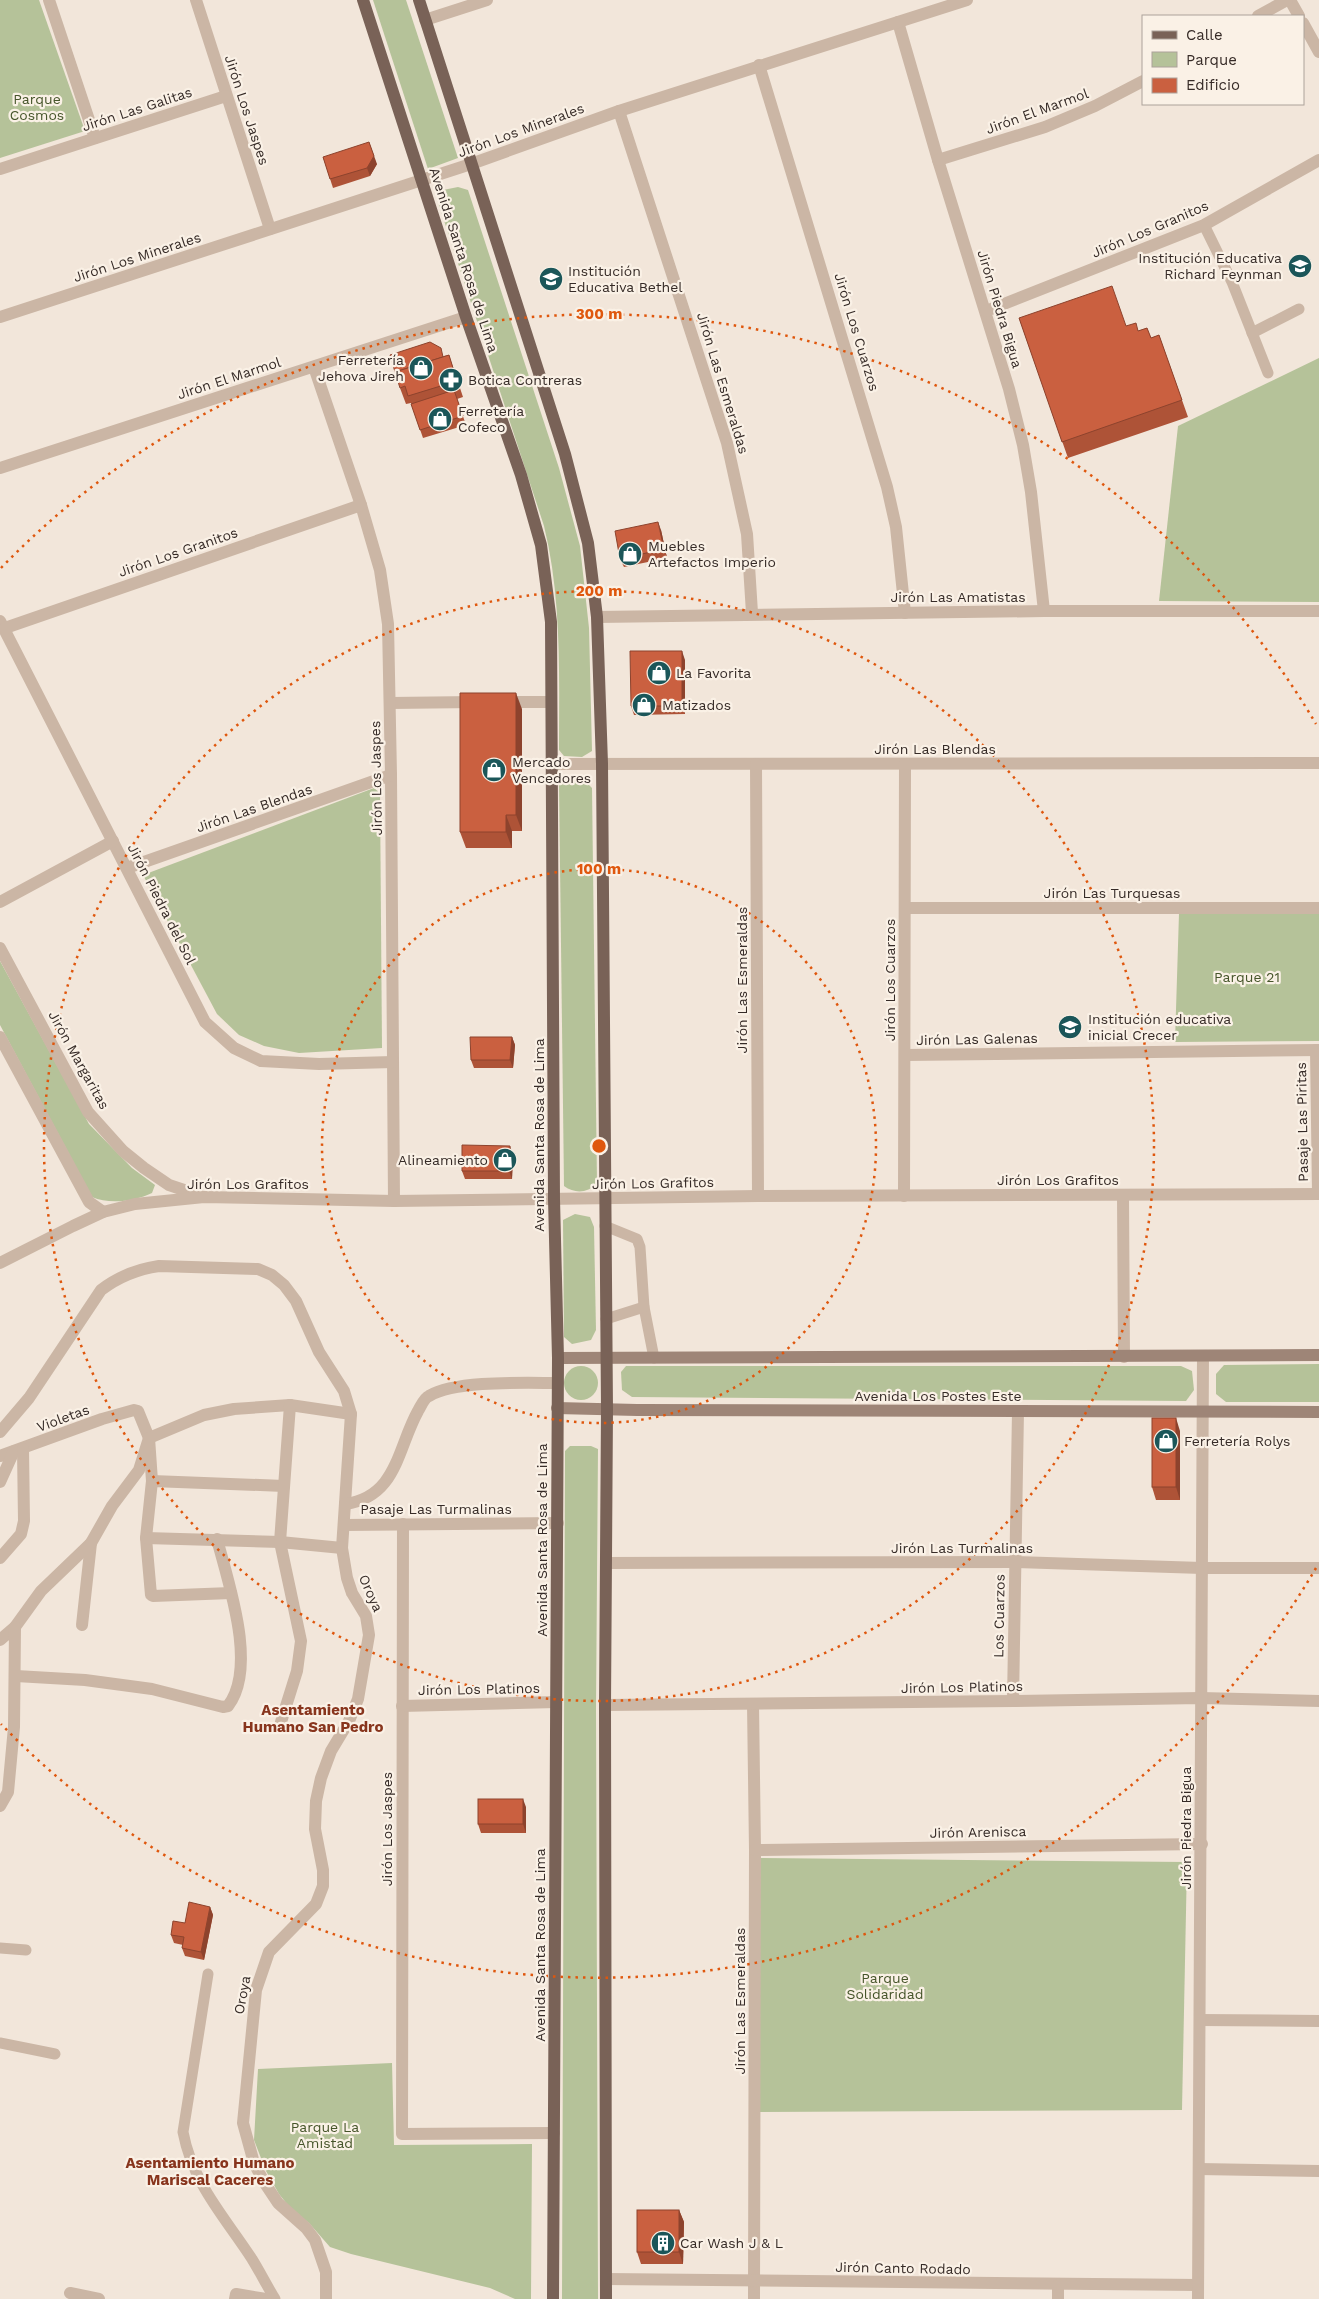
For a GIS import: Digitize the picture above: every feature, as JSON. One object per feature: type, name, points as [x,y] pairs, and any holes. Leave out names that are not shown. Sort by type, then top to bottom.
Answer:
[{"type":"main road","name":"Avenida Santa Rosa de Lima","points":[[363,0],[466,317],[521,475],[540,545],[550,622],[554,1199],[558,1358],[554,2299]]},
{"type":"main road","points":[[419,0],[577,497],[588,543],[597,616],[602,764],[604,1198],[607,1358],[605,1705],[606,2299]]},
{"type":"main road","points":[[558,1358],[1203,1357],[1319,1355]]},
{"type":"main road","name":"Avenida Los Postes Este","points":[[557,1408],[1319,1412]]},
{"type":"street","points":[[48,0],[95,138]]},
{"type":"street","name":"Jirón Los Jaspes","points":[[196,0],[270,229]]},
{"type":"street","points":[[425,20],[487,0]]},
{"type":"street","name":"Jirón Los Minerales","points":[[0,317],[471,164],[619,111],[967,0]]},
{"type":"street","points":[[1260,15],[1288,0],[1298,15]]},
{"type":"street","name":"Jirón Piedra Bigua","points":[[898,22],[938,160],[986,311],[1023,445],[1031,492],[1044,611]]},
{"type":"street","points":[[1304,25],[1319,52]]},
{"type":"street","name":"Jirón Los Cuarzos","points":[[759,66],[888,487],[896,527],[905,612]]},
{"type":"street","name":"Jirón El Marmol","points":[[938,160],[1045,127],[1095,106],[1142,82]]},
{"type":"street","name":"Jirón Las Galitas","points":[[0,169],[226,96]]},
{"type":"street","name":"Jirón Las Esmeraldas","points":[[619,111],[727,443],[747,534],[752,613]]},
{"type":"street","name":"Jirón Los Granitos","points":[[986,311],[1204,225],[1319,160]]},
{"type":"street","name":"Jirón El Marmol","points":[[0,468],[466,317]]},
{"type":"street","name":"Jirón Los Jaspes","points":[[314,366],[362,505],[380,570],[388,624],[394,1200]]},
{"type":"street","name":"Jirón Los Granitos","points":[[2,624],[362,505]]},
{"type":"street","name":"Jirón Las Amatistas","points":[[597,616],[752,613],[1319,611]]},
{"type":"street","name":"Jirón Piedra del Sol","points":[[2,624],[205,1022],[234,1048],[261,1061],[319,1064],[393,1062]]},
{"type":"street","points":[[390,703],[551,702]]},
{"type":"street","name":"Jirón Las Blendas","points":[[552,764],[1319,762]]},
{"type":"street","name":"Jirón Las Esmeraldas","points":[[756,764],[758,1196]]},
{"type":"street","name":"Jirón Los Cuarzos","points":[[904,1196],[905,764]]},
{"type":"street","name":"Jirón Las Blendas","points":[[127,868],[391,775]]},
{"type":"street","points":[[0,902],[113,841]]},
{"type":"street","name":"Jirón Las Turquesas","points":[[905,908],[1319,908]]},
{"type":"street","name":"Jirón Margaritas","points":[[0,948],[88,1112],[123,1152],[144,1168],[169,1185],[204,1197]]},
{"type":"street","points":[[0,1037],[89,1202],[103,1212]]},
{"type":"street","name":"Jirón Las Galenas","points":[[904,1055],[1317,1050]]},
{"type":"street","name":"Pasaje Las Piritas","points":[[1317,1050],[1319,1194]]},
{"type":"street","name":"Jirón Los Grafitos","points":[[0,1263],[103,1212],[135,1204],[204,1197],[394,1200],[758,1196],[1319,1194]]},
{"type":"street","points":[[1123,1195],[1124,1357]]},
{"type":"street","name":"Oroya","points":[[0,1432],[29,1398],[101,1290],[113,1281],[144,1268],[159,1266],[258,1268],[272,1275],[284,1284],[296,1301],[319,1352],[344,1391],[351,1414],[342,1548],[347,1578],[352,1593],[366,1616],[370,1635],[358,1699],[349,1721],[331,1751],[321,1778],[316,1801],[315,1829],[324,1870],[323,1886],[316,1904],[269,1952],[256,1990],[243,2123],[249,2150],[264,2182],[278,2203],[306,2228],[315,2240],[326,2272],[326,2299]]},
{"type":"street","name":"Jirón Piedra Bigua","points":[[1198,2299],[1202,1844],[1203,1357]]},
{"type":"street","points":[[345,1504],[362,1502],[386,1484],[412,1424],[427,1396],[446,1389],[492,1384],[558,1383]]},
{"type":"street","points":[[281,1722],[298,1671],[301,1641],[280,1542],[290,1405]]},
{"type":"street","points":[[0,1640],[14,1627],[41,1591],[91,1543],[112,1506],[139,1470],[149,1438],[204,1415],[234,1409],[290,1405],[351,1414]]},
{"type":"street","name":"Violetas","points":[[0,1456],[102,1419],[134,1410],[138,1411],[149,1438]]},
{"type":"street","name":"Los Cuarzos","points":[[1013,1702],[1018,1411]]},
{"type":"street","points":[[149,1438],[152,1481],[146,1538],[150,1595],[231,1593]]},
{"type":"street","points":[[0,1482],[18,1450]]},
{"type":"street","points":[[0,1558],[21,1534],[24,1521],[18,1450]]},
{"type":"street","points":[[152,1481],[284,1486]]},
{"type":"street","name":"Jirón Los Jaspes","points":[[403,1524],[402,2134],[554,2134]]},
{"type":"street","name":"Pasaje Las Turmalinas","points":[[344,1525],[558,1524]]},
{"type":"street","points":[[146,1538],[280,1542],[342,1548]]},
{"type":"street","points":[[16,1676],[85,1680],[152,1689],[223,1707],[228,1706],[238,1687],[241,1657],[231,1593],[218,1539]]},
{"type":"street","points":[[82,1625],[91,1543]]},
{"type":"street","name":"Jirón Las Turmalinas","points":[[606,1563],[1015,1562],[1202,1568],[1319,1568]]},
{"type":"street","points":[[0,1806],[8,1792],[14,1727],[16,1676],[14,1627]]},
{"type":"street","name":"Jirón Los Platinos","points":[[605,1705],[1013,1702],[1201,1698],[1319,1701]]},
{"type":"street","name":"Jirón Los Platinos","points":[[402,1706],[556,1702]]},
{"type":"street","name":"Jirón Las Esmeraldas","points":[[753,1704],[755,1850],[754,2299]]},
{"type":"street","name":"Jirón Arenisca","points":[[755,1850],[1202,1844]]},
{"type":"street","points":[[1200,2020],[1319,2021]]},
{"type":"street","points":[[1199,2169],[1319,2170]]},
{"type":"street","name":"Jirón Canto Rodado","points":[[606,2279],[1198,2285]]},
{"type":"street","points":[[1058,2285],[1058,2299]]},
{"type":"street","points":[[70,2293],[99,2299]]},
{"type":"street","points":[[236,2297],[266,2299]]},
{"type":"lane","points":[[1204,225],[1232,282],[1268,373]]},
{"type":"lane","points":[[1252,333],[1299,309]]},
{"type":"lane","points":[[605,1226],[637,1239],[640,1247],[644,1307],[654,1358]]},
{"type":"lane","points":[[606,1319],[644,1307]]},
{"type":"lane","points":[[0,1948],[26,1950]]},
{"type":"lane","points":[[208,1974],[183,2132],[186,2147],[194,2169],[206,2192],[252,2259],[275,2299]]},
{"type":"lane","points":[[0,2044],[55,2054]]},
{"type":"green space","name":"Parque Cosmos","points":[[0,0],[39,0],[85,131],[0,158]]},
{"type":"green space","points":[[373,0],[406,0],[458,158],[428,169]]},
{"type":"green space","points":[[458,187],[468,190],[559,468],[580,546],[589,628],[592,751],[582,757],[564,756],[559,750],[557,609],[550,554],[544,526],[437,199],[438,191]]},
{"type":"green space","points":[[1319,358],[1319,602],[1159,601],[1178,426]]},
{"type":"green space","points":[[564,779],[585,781],[592,788],[597,1184],[585,1191],[572,1190],[564,1186],[559,784]]},
{"type":"green space","points":[[374,788],[380,793],[382,1048],[299,1053],[264,1046],[239,1035],[217,1014],[143,875]]},
{"type":"green space","name":"Parque 21","points":[[1319,912],[1319,1041],[1175,1042],[1179,913]]},
{"type":"green space","points":[[0,961],[89,1124],[132,1168],[155,1185],[152,1193],[122,1201],[107,1201],[92,1197],[0,1025]]},
{"type":"green space","points":[[575,1214],[590,1217],[594,1227],[596,1330],[591,1340],[572,1344],[564,1337],[563,1220]]},
{"type":"green space","points":[[1319,1364],[1319,1402],[1226,1402],[1216,1394],[1216,1374],[1224,1365]]},
{"type":"green space","points":[[581,1366],[593,1371],[598,1383],[593,1395],[581,1400],[569,1395],[564,1383],[569,1371]]},
{"type":"green space","points":[[626,1366],[1181,1366],[1192,1371],[1194,1390],[1186,1401],[632,1397],[622,1390],[621,1372]]},
{"type":"green space","points":[[570,1446],[591,1446],[598,1449],[596,1708],[598,2299],[562,2299],[565,1451]]},
{"type":"green space","name":"Parque Solidaridad","points":[[760,1858],[1187,1862],[1182,2110],[759,2112]]},
{"type":"green space","name":"Parque La Amistad","points":[[392,2063],[394,2145],[532,2144],[531,2299],[515,2299],[490,2288],[351,2254],[330,2247],[309,2223],[291,2209],[279,2194],[266,2171],[254,2140],[258,2069]]},
{"type":"building","points":[[369,142],[374,156],[367,168],[330,179],[323,157]]},
{"type":"building","points":[[1112,286],[1126,326],[1136,323],[1138,331],[1147,328],[1151,338],[1159,335],[1182,400],[1062,442],[1019,318]]},
{"type":"building","points":[[430,342],[441,348],[443,357],[395,372],[390,355]]},
{"type":"building","points":[[449,355],[457,381],[408,396],[405,386],[400,388],[395,372]]},
{"type":"building","name":"Ferretería Cofeco","points":[[454,390],[463,416],[420,430],[411,404]]},
{"type":"building","points":[[658,522],[664,549],[620,559],[615,531]]},
{"type":"building","points":[[630,651],[682,651],[682,706],[631,706]]},
{"type":"building","name":"Mercado Vencedores","points":[[460,693],[516,693],[516,815],[506,815],[506,832],[460,832]]},
{"type":"building","points":[[470,1037],[512,1037],[510,1060],[471,1060]]},
{"type":"building","points":[[462,1145],[510,1146],[509,1171],[462,1171]]},
{"type":"building","points":[[1152,1418],[1176,1418],[1176,1487],[1152,1487]]},
{"type":"building","points":[[478,1799],[523,1799],[523,1824],[478,1824]]},
{"type":"building","points":[[189,1902],[210,1907],[201,1952],[182,1948],[184,1937],[171,1935],[173,1921],[185,1923]]},
{"type":"building","name":"Car Wash J & L","points":[[637,2210],[679,2210],[679,2252],[637,2252]]},
{"type":"place","name":"Institución Educativa Richard Feynman","points":[[1300,266]]},
{"type":"place","name":"Institución Educativa Bethel","points":[[551,279]]},
{"type":"place","name":"Ferretería Jehova Jireh","points":[[421,368]]},
{"type":"place","name":"Botica Contreras","points":[[451,380]]},
{"type":"place","name":"Ferretería Cofeco","points":[[440,419]]},
{"type":"place","name":"Muebles Artefactos Imperio","points":[[630,554]]},
{"type":"place","name":"La Favorita","points":[[659,673]]},
{"type":"place","name":"Matizados","points":[[644,705]]},
{"type":"place","name":"Mercado Vencedores","points":[[494,770]]},
{"type":"place","name":"Institución educativa inicial Crecer","points":[[1070,1027]]},
{"type":"place","name":"Alineamiento","points":[[505,1160]]},
{"type":"place","name":"Ferretería Rolys","points":[[1166,1441]]},
{"type":"place","name":"Car Wash J & L","points":[[663,2243]]},
{"type":"district","name":"Asentamiento Humano San Pedro","points":[[313,1718]]},
{"type":"district","name":"Asentamiento Humano Mariscal Caceres","points":[[210,2172]]}]
